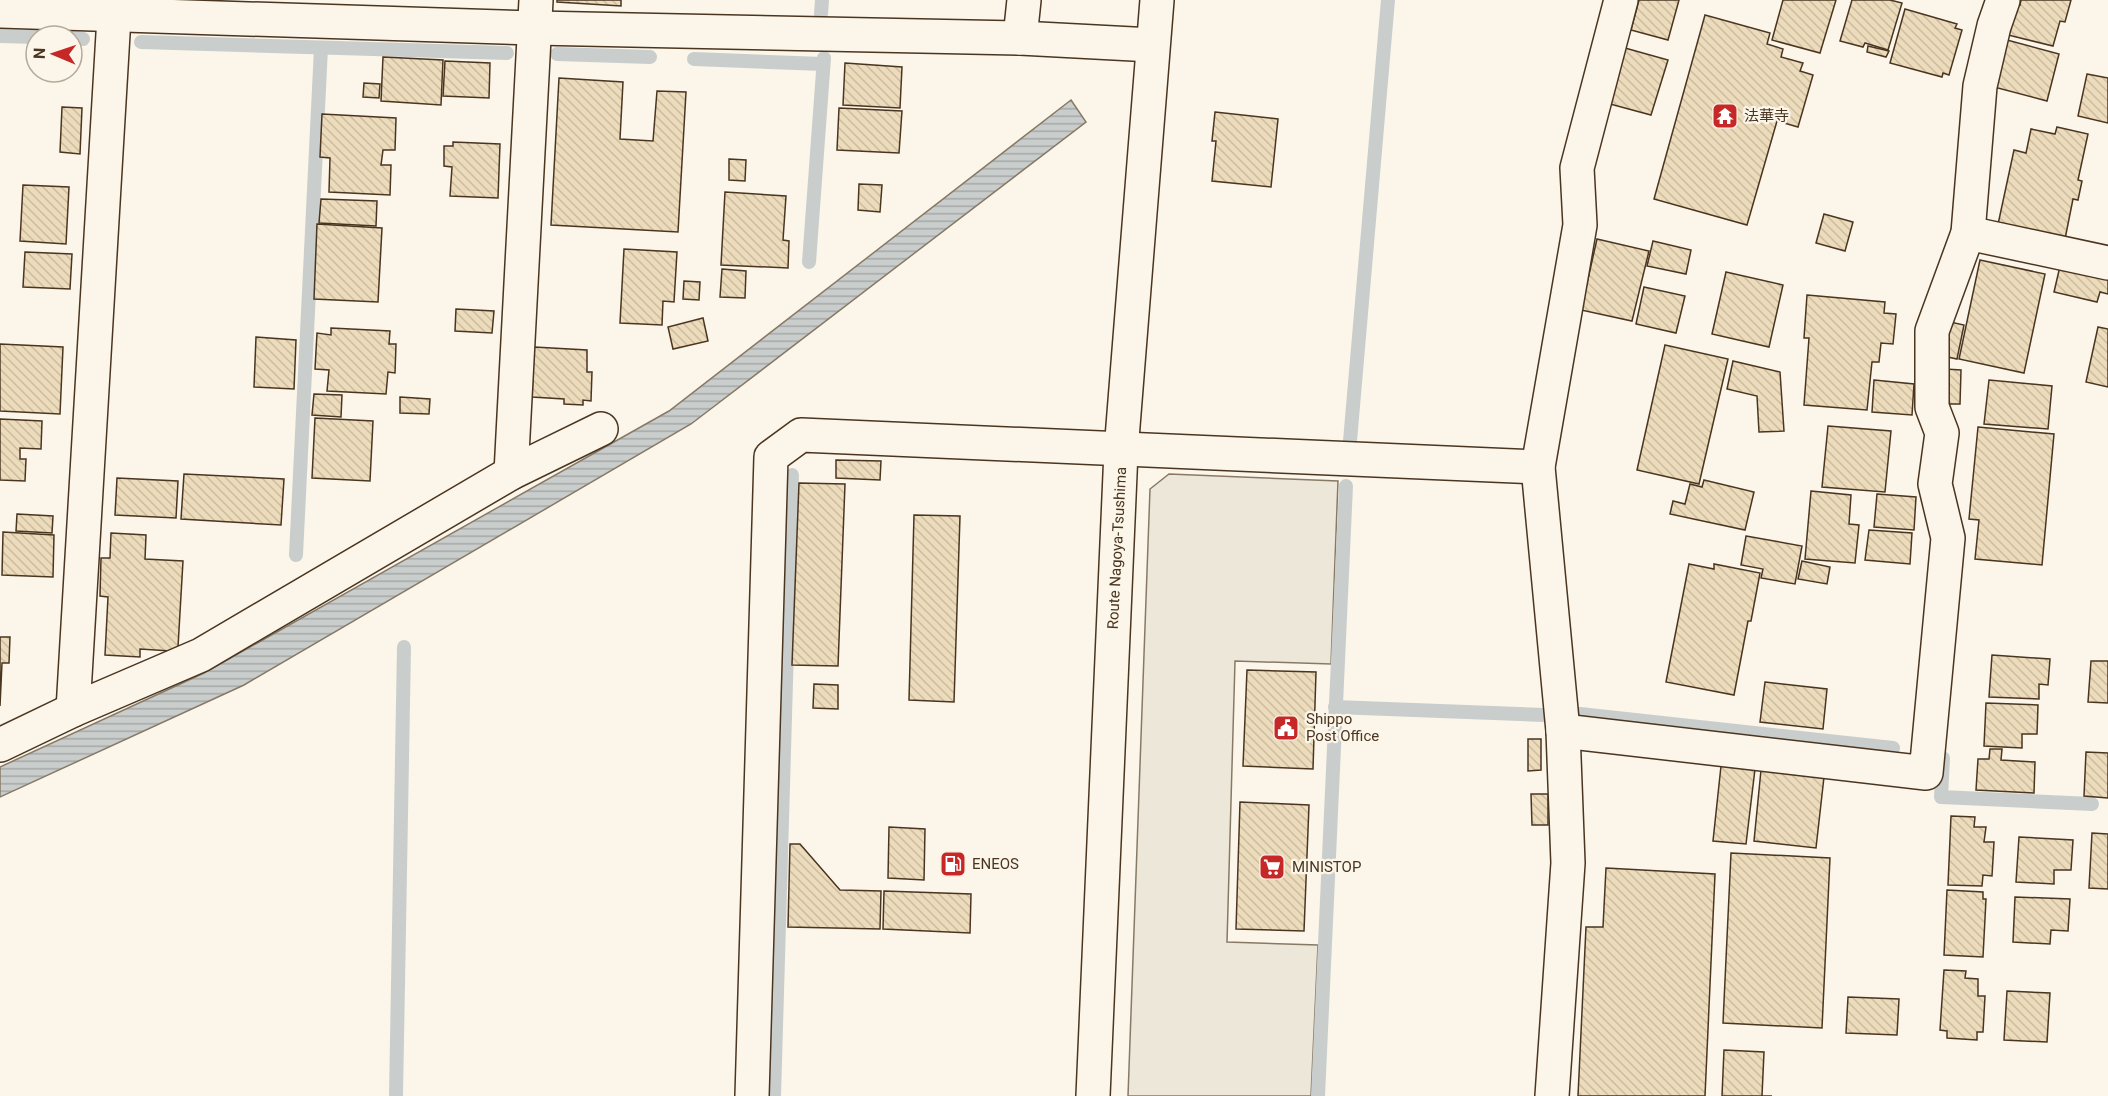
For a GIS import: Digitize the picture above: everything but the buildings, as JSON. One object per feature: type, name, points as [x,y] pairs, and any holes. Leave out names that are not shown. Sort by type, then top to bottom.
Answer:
[{"type":"street","points":[[1020,38],[1024,0]]},
{"type":"street","name":"Route Nagoya-Tsushima","points":[[1093,1096],[1121,450],[1157,0]]},
{"type":"street","points":[[1552,1096],[1568,863],[1563,731],[1538,467],[1580,225],[1577,168],[1622,0]]},
{"type":"street","points":[[1563,731],[1926,773],[1948,538],[1935,484],[1942,433],[1932,407],[1932,331],[1968,233],[1980,86],[2002,0]]},
{"type":"street","points":[[0,11],[114,7],[536,14],[1152,45]]},
{"type":"street","points":[[73,710],[114,7]]},
{"type":"street","points":[[511,473],[536,14]]},
{"type":"street","points":[[1968,233],[2108,263]]},
{"type":"street","points":[[0,745],[73,710],[201,655],[511,473],[601,429]]},
{"type":"street","points":[[752,1096],[771,457],[801,435],[1538,467]]},
{"type":"shaded area","points":[[1071,100],[1086,122],[691,424],[244,685],[0,797],[0,767],[204,673],[669,411]]},
{"type":"shaded area","points":[[1169,474],[1338,481],[1331,664],[1235,661],[1227,942],[1318,945],[1311,1096],[1128,1096],[1150,489]]},
{"type":"waterway","points":[[821,14],[822,0]]},
{"type":"waterway","points":[[1350,441],[1388,0]]},
{"type":"waterway","points":[[0,36],[24,37]]},
{"type":"waterway","points":[[141,42],[507,53]]},
{"type":"waterway","points":[[296,555],[321,48]]},
{"type":"waterway","points":[[557,54],[650,57]]},
{"type":"waterway","points":[[809,262],[824,58]]},
{"type":"waterway","points":[[694,59],[823,64]]},
{"type":"waterway","points":[[774,1096],[792,475]]},
{"type":"waterway","points":[[1318,1096],[1346,486]]},
{"type":"waterway","points":[[396,1096],[404,647]]},
{"type":"waterway","points":[[1335,707],[1543,715]]},
{"type":"waterway","points":[[1580,714],[1893,748]]},
{"type":"waterway","points":[[1943,758],[1941,797],[2092,804]]},
{"type":"place","name":"法華寺","points":[[1725,116]]},
{"type":"place","name":"Shippo Post Office","points":[[1286,728]]},
{"type":"place","name":"ENEOS","points":[[953,864]]},
{"type":"place","name":"MINISTOP","points":[[1272,867]]}]
